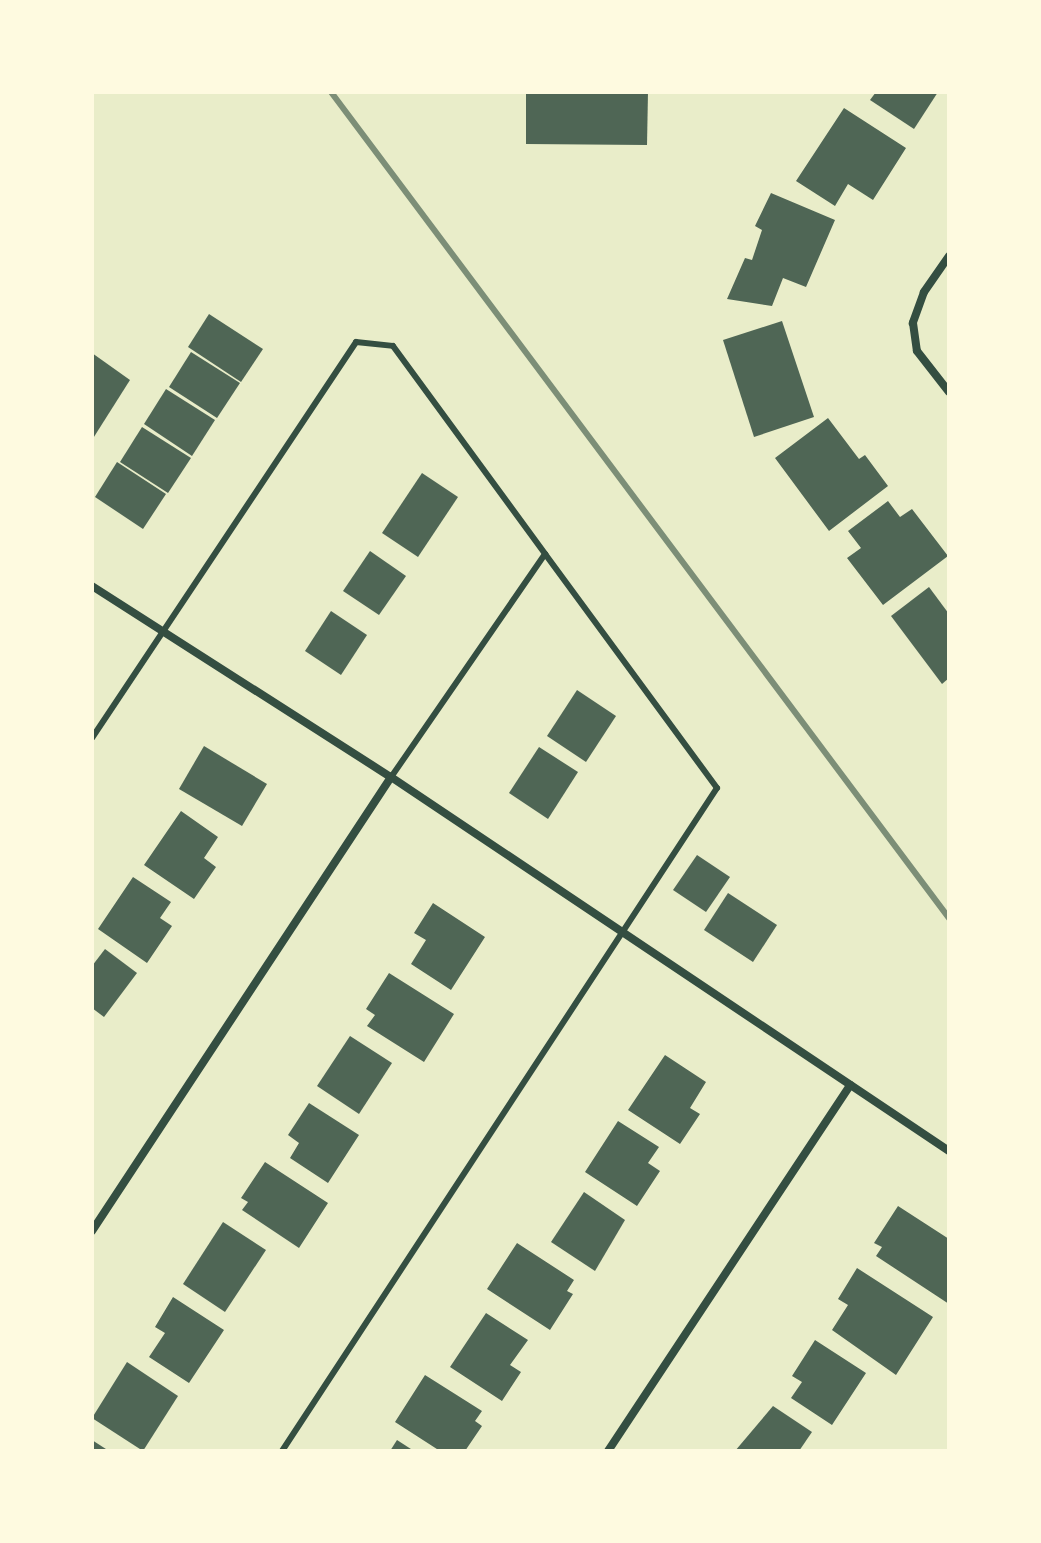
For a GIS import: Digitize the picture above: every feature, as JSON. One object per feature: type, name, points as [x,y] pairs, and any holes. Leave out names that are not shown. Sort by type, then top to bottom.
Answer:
[{"type":"street","points":[[949,256],[924,292],[913,323],[917,351],[949,392]]},
{"type":"street","points":[[92,586],[391,777],[949,1151]]},
{"type":"street","points":[[92,1231],[391,777]]},
{"type":"street","points":[[608,1451],[850,1085]]},
{"type":"lane","points":[[92,738],[356,342],[393,346],[717,788],[282,1451]]},
{"type":"lane","points":[[391,777],[545,554]]},
{"type":"building","points":[[526,92],[648,92],[647,145],[526,144]]},
{"type":"building","points":[[876,92],[938,92],[914,129],[870,100]]},
{"type":"building","points":[[844,108],[906,148],[873,200],[848,184],[835,206],[796,181]]},
{"type":"building","points":[[771,193],[835,220],[806,287],[783,278],[772,306],[727,299],[745,258],[752,260],[762,230],[755,226]]},
{"type":"building","points":[[209,314],[263,349],[241,382],[188,347]]},
{"type":"building","points":[[782,321],[814,417],[754,437],[723,340]]},
{"type":"building","points":[[191,352],[240,383],[217,418],[169,387]]},
{"type":"building","points":[[92,353],[130,380],[92,440]]},
{"type":"building","points":[[166,389],[215,420],[192,456],[144,424]]},
{"type":"building","points":[[828,418],[859,459],[865,455],[888,486],[829,531],[775,458]]},
{"type":"building","points":[[142,427],[191,458],[168,493],[120,462]]},
{"type":"building","points":[[117,462],[166,494],[143,529],[95,497]]},
{"type":"building","points":[[422,473],[458,497],[418,557],[382,533]]},
{"type":"building","points":[[888,501],[900,517],[912,509],[948,556],[883,605],[847,558],[861,548],[848,531]]},
{"type":"building","points":[[370,551],[406,576],[379,615],[343,591]]},
{"type":"building","points":[[929,587],[949,614],[949,678],[942,684],[891,616]]},
{"type":"building","points":[[331,611],[367,635],[341,675],[305,651]]},
{"type":"building","points":[[577,690],[616,716],[586,762],[547,736]]},
{"type":"building","points":[[204,746],[267,784],[242,826],[179,789]]},
{"type":"building","points":[[539,747],[578,772],[548,819],[509,793]]},
{"type":"building","points":[[181,811],[218,837],[204,858],[216,867],[194,899],[144,865]]},
{"type":"building","points":[[697,855],[730,877],[706,912],[673,890]]},
{"type":"building","points":[[133,877],[171,902],[160,918],[172,926],[147,963],[98,929]]},
{"type":"building","points":[[728,893],[777,925],[753,962],[704,930]]},
{"type":"building","points":[[433,903],[485,937],[451,990],[411,964],[426,940],[414,933]]},
{"type":"building","points":[[105,949],[137,973],[104,1017],[92,1008],[92,966]]},
{"type":"building","points":[[389,973],[454,1014],[424,1062],[367,1026],[375,1015],[366,1009]]},
{"type":"building","points":[[350,1036],[392,1063],[359,1114],[317,1086]]},
{"type":"building","points":[[665,1055],[706,1082],[690,1108],[700,1114],[680,1144],[628,1110]]},
{"type":"building","points":[[309,1103],[359,1135],[328,1183],[290,1158],[299,1143],[288,1135]]},
{"type":"building","points":[[618,1121],[659,1147],[648,1163],[660,1171],[637,1206],[585,1172]]},
{"type":"building","points":[[265,1162],[328,1203],[299,1248],[242,1210],[248,1202],[241,1198]]},
{"type":"building","points":[[584,1192],[625,1220],[595,1271],[551,1242]]},
{"type":"building","points":[[898,1206],[949,1239],[949,1304],[876,1256],[882,1247],[874,1243]]},
{"type":"building","points":[[223,1222],[266,1250],[225,1312],[183,1284]]},
{"type":"building","points":[[517,1243],[574,1280],[567,1291],[573,1294],[550,1330],[487,1289]]},
{"type":"building","points":[[857,1268],[933,1317],[896,1375],[832,1330],[848,1305],[838,1299]]},
{"type":"building","points":[[173,1297],[224,1330],[189,1383],[149,1357],[165,1333],[155,1327]]},
{"type":"building","points":[[486,1313],[528,1340],[510,1365],[521,1372],[502,1401],[450,1367]]},
{"type":"building","points":[[815,1340],[866,1373],[832,1425],[791,1398],[802,1382],[792,1376]]},
{"type":"building","points":[[127,1362],[178,1396],[143,1451],[92,1418]]},
{"type":"building","points":[[425,1375],[482,1411],[475,1421],[482,1426],[465,1451],[440,1451],[395,1422]]},
{"type":"building","points":[[773,1406],[812,1432],[799,1451],[735,1451]]},
{"type":"building","points":[[92,1440],[109,1451],[92,1451]]},
{"type":"building","points":[[397,1440],[414,1451],[390,1451]]},
{"type":"railway","points":[[331,92],[949,918]]}]
